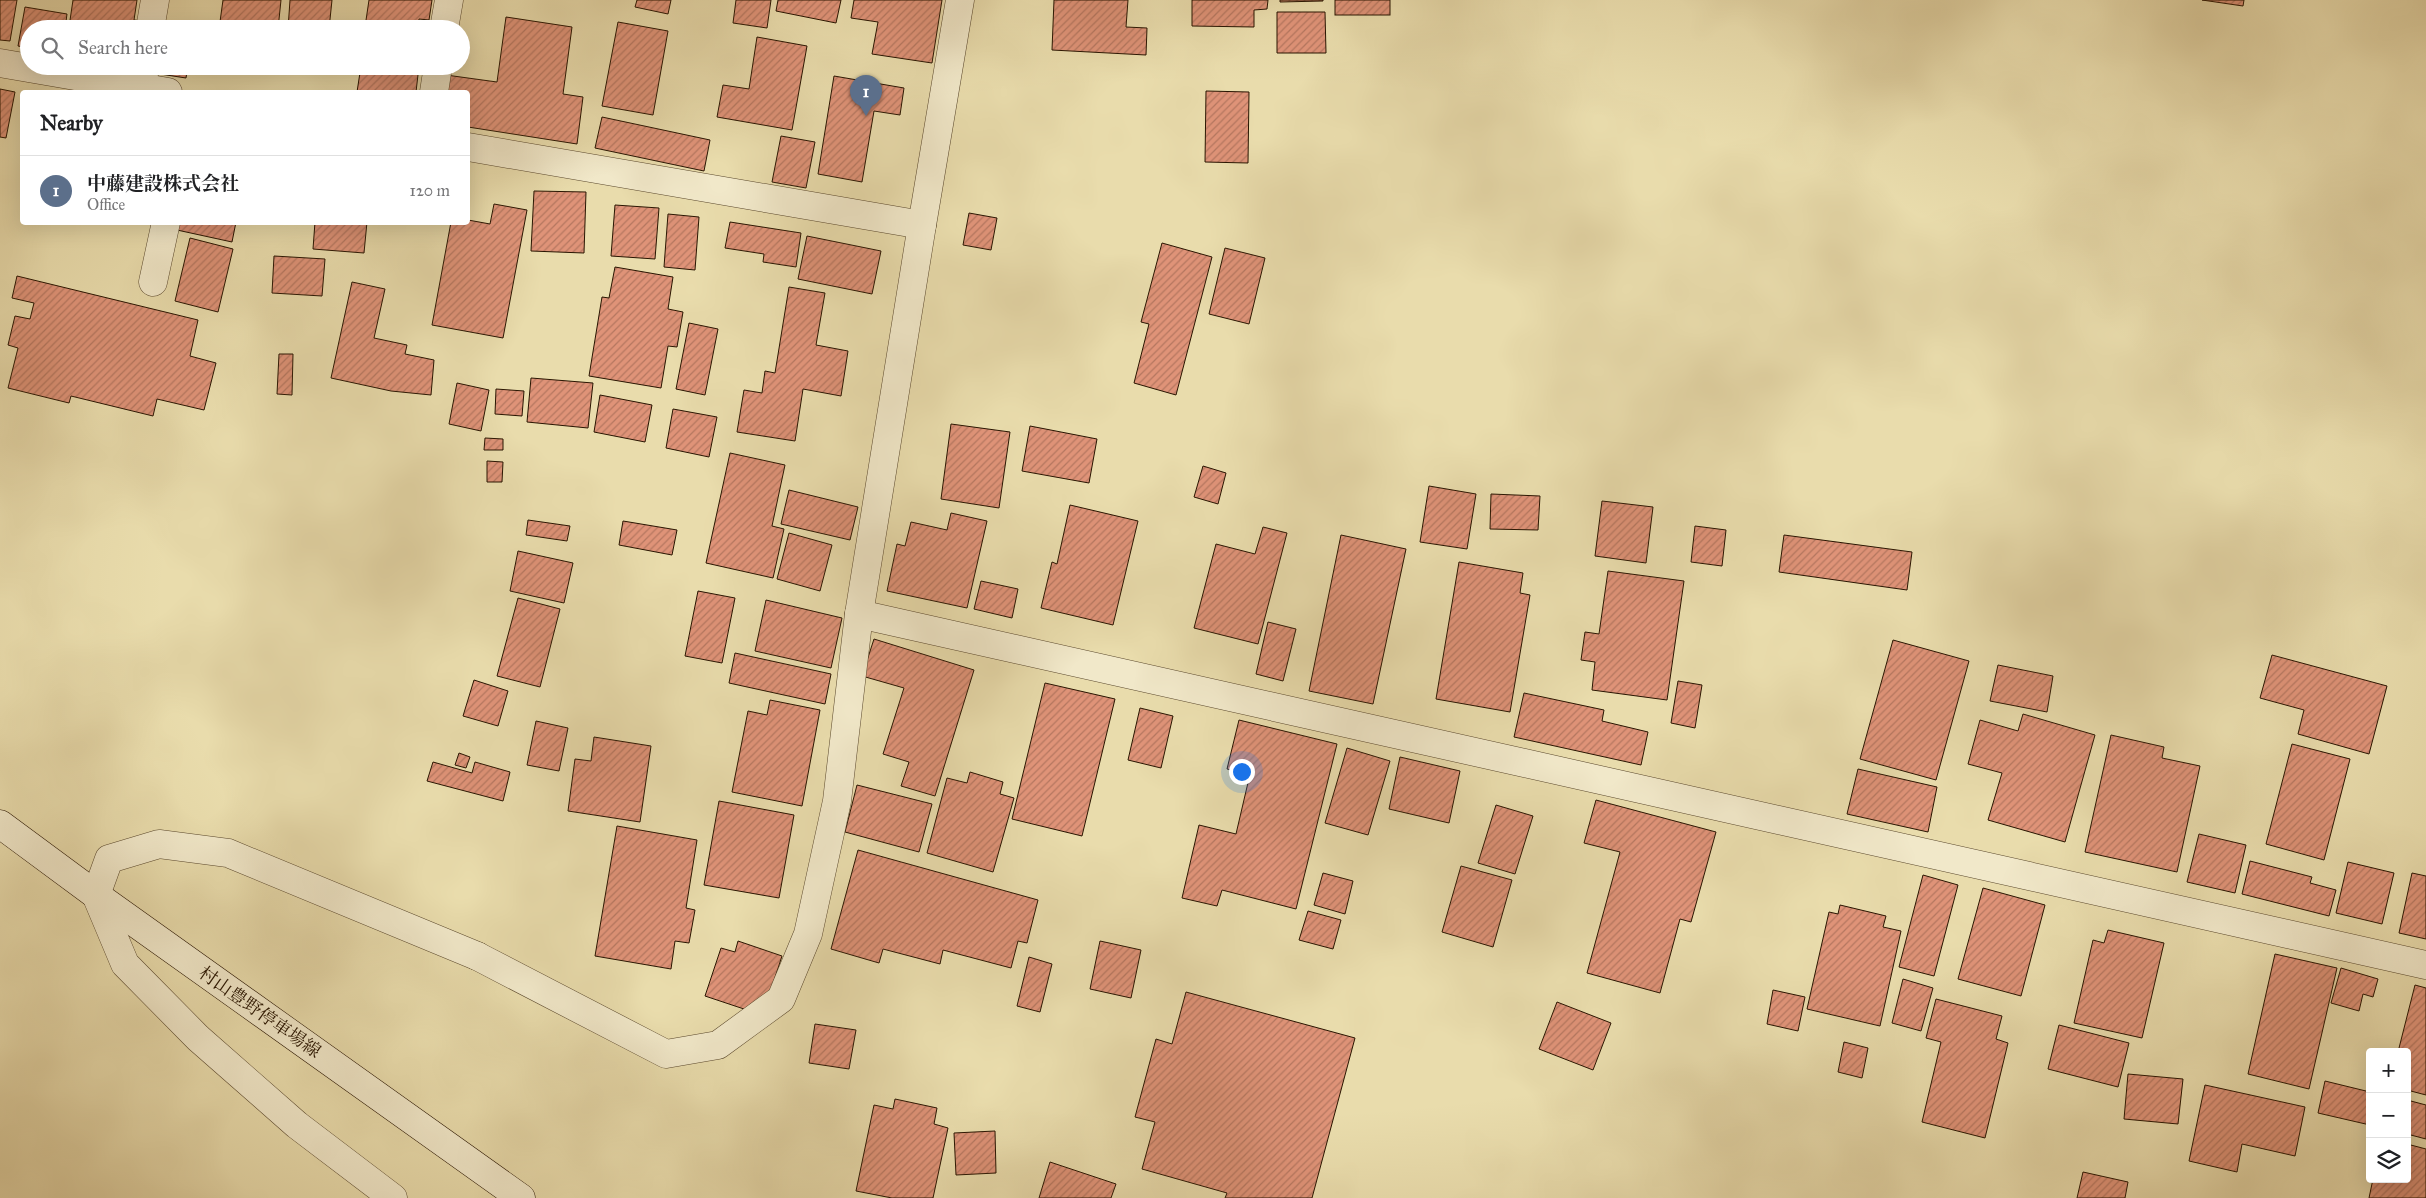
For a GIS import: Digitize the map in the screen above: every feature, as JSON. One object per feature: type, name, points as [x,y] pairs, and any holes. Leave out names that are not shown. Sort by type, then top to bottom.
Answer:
[{"type":"street","points":[[152,20],[155,0]]},
{"type":"street","points":[[446,20],[449,0]]},
{"type":"street","points":[[393,1198],[297,1125],[191,1031],[126,964],[96,895],[109,859],[159,844],[228,854],[477,956],[666,1054],[718,1045],[781,999],[808,934],[837,801],[859,614],[960,0]]},
{"type":"street","points":[[0,63],[20,65]]},
{"type":"street","points":[[123,75],[143,77],[165,90]]},
{"type":"street","points":[[434,90],[437,75]]},
{"type":"street","points":[[470,146],[922,225]]},
{"type":"street","points":[[153,282],[165,225]]},
{"type":"street","points":[[859,614],[2426,965]]},
{"type":"street","name":"村山豊野停車場線","points":[[0,824],[96,895],[521,1198]]},
{"type":"building","points":[[0,0],[17,0],[10,41],[0,40]]},
{"type":"building","points":[[73,0],[137,0],[134,20],[70,20]]},
{"type":"building","points":[[223,0],[281,0],[279,20],[220,20]]},
{"type":"building","points":[[290,0],[332,0],[330,20],[289,20]]},
{"type":"building","points":[[369,0],[432,0],[429,20],[366,20]]},
{"type":"building","points":[[637,0],[671,0],[668,14],[635,7]]},
{"type":"building","points":[[736,0],[771,0],[767,28],[733,23]]},
{"type":"building","points":[[778,0],[841,0],[836,23],[776,11]]},
{"type":"building","points":[[854,0],[942,0],[932,63],[872,54],[878,22],[851,18]]},
{"type":"building","points":[[1054,0],[1128,0],[1126,27],[1147,28],[1146,55],[1052,50]]},
{"type":"building","points":[[1192,0],[1268,0],[1267,9],[1254,10],[1254,27],[1192,26]]},
{"type":"building","points":[[1280,0],[1323,0],[1323,1],[1280,2]]},
{"type":"building","points":[[1335,0],[1390,0],[1390,15],[1335,15]]},
{"type":"building","points":[[2202,0],[2244,0],[2243,6]]},
{"type":"building","points":[[25,7],[67,14],[66,20],[23,20]]},
{"type":"building","points":[[1277,12],[1325,12],[1326,53],[1277,53]]},
{"type":"building","points":[[506,17],[572,27],[563,94],[583,97],[577,144],[470,127],[470,90],[443,90],[446,75],[497,82]]},
{"type":"building","points":[[618,22],[668,31],[653,115],[602,106]]},
{"type":"building","points":[[757,37],[807,46],[792,130],[717,117],[723,85],[749,89]]},
{"type":"building","points":[[166,75],[186,75],[186,78]]},
{"type":"building","points":[[360,75],[418,75],[416,90],[357,90]]},
{"type":"building","points":[[834,76],[904,88],[900,115],[874,111],[862,182],[818,174]]},
{"type":"building","points":[[0,89],[15,92],[6,138],[0,137]]},
{"type":"building","points":[[1206,91],[1249,92],[1248,163],[1205,162]]},
{"type":"building","points":[[602,117],[710,140],[704,171],[595,148]]},
{"type":"building","points":[[781,136],[815,142],[806,188],[772,182]]},
{"type":"building","points":[[534,191],[586,192],[584,253],[531,251]]},
{"type":"building","points":[[494,204],[527,210],[503,338],[432,325],[450,225],[470,225],[470,220],[490,224]]},
{"type":"building","points":[[615,205],[659,208],[655,259],[611,256]]},
{"type":"building","points":[[969,213],[997,218],[991,250],[963,245]]},
{"type":"building","points":[[668,214],[699,217],[695,270],[664,267]]},
{"type":"building","points":[[730,222],[801,233],[796,267],[763,262],[764,254],[725,248]]},
{"type":"building","points":[[178,225],[235,225],[232,242],[177,230]]},
{"type":"building","points":[[315,225],[367,225],[364,253],[313,249]]},
{"type":"building","points":[[807,236],[881,251],[872,294],[798,279]]},
{"type":"building","points":[[190,238],[233,249],[218,312],[175,301]]},
{"type":"building","points":[[1162,243],[1212,257],[1176,395],[1134,383],[1149,324],[1141,322]]},
{"type":"building","points":[[1225,248],[1265,258],[1249,324],[1209,314]]},
{"type":"building","points":[[274,256],[325,259],[322,296],[272,293]]},
{"type":"building","points":[[615,267],[673,277],[668,309],[683,312],[677,347],[668,346],[661,388],[589,376],[602,297],[609,298]]},
{"type":"building","points":[[17,276],[198,320],[190,356],[216,363],[204,410],[157,399],[153,416],[71,396],[69,403],[8,388],[18,348],[8,345],[15,316],[30,319],[34,303],[12,298]]},
{"type":"building","points":[[352,282],[385,289],[374,338],[407,345],[405,354],[434,360],[431,395],[391,391],[331,378]]},
{"type":"building","points":[[789,287],[825,293],[816,345],[848,351],[841,396],[803,389],[795,441],[737,432],[744,390],[762,393],[765,371],[775,373]]},
{"type":"building","points":[[689,323],[718,329],[705,395],[676,389]]},
{"type":"building","points":[[279,354],[293,354],[292,395],[277,394]]},
{"type":"building","points":[[531,378],[593,383],[588,428],[527,422]]},
{"type":"building","points":[[457,383],[489,390],[481,431],[449,424]]},
{"type":"building","points":[[496,389],[524,391],[522,416],[495,414]]},
{"type":"building","points":[[600,395],[652,405],[645,442],[594,432]]},
{"type":"building","points":[[673,409],[717,417],[709,457],[666,448]]},
{"type":"building","points":[[951,424],[1010,432],[999,508],[941,499]]},
{"type":"building","points":[[1030,426],[1097,439],[1089,483],[1022,471]]},
{"type":"building","points":[[485,438],[503,439],[503,450],[484,450]]},
{"type":"building","points":[[730,453],[785,465],[772,526],[784,529],[773,578],[706,563]]},
{"type":"building","points":[[487,461],[503,462],[502,482],[487,482]]},
{"type":"building","points":[[1203,466],[1226,473],[1218,504],[1194,497]]},
{"type":"building","points":[[1429,486],[1476,494],[1467,549],[1420,542]]},
{"type":"building","points":[[789,490],[858,507],[850,540],[781,524]]},
{"type":"building","points":[[1491,494],[1540,496],[1538,530],[1490,529]]},
{"type":"building","points":[[1602,501],[1653,507],[1646,563],[1595,556]]},
{"type":"building","points":[[1070,505],[1138,521],[1113,625],[1041,608],[1052,562],[1057,564]]},
{"type":"building","points":[[951,513],[987,521],[967,608],[887,591],[897,544],[905,546],[911,522],[947,530]]},
{"type":"building","points":[[528,520],[570,526],[567,541],[526,535]]},
{"type":"building","points":[[623,521],[677,530],[672,555],[619,545]]},
{"type":"building","points":[[1695,526],[1726,530],[1722,566],[1691,562]]},
{"type":"building","points":[[1263,527],[1287,533],[1258,644],[1194,628],[1216,544],[1255,554]]},
{"type":"building","points":[[789,533],[832,545],[820,591],[777,579]]},
{"type":"building","points":[[1341,535],[1406,549],[1373,704],[1309,691]]},
{"type":"building","points":[[1784,535],[1912,552],[1907,590],[1779,572]]},
{"type":"building","points":[[518,551],[573,563],[564,603],[510,591]]},
{"type":"building","points":[[1459,562],[1523,573],[1520,593],[1530,595],[1510,712],[1436,699]]},
{"type":"building","points":[[1608,571],[1684,581],[1667,700],[1592,690],[1595,662],[1581,660],[1585,632],[1599,634]]},
{"type":"building","points":[[981,581],[1018,589],[1012,618],[974,609]]},
{"type":"building","points":[[698,591],[735,598],[722,663],[685,656]]},
{"type":"building","points":[[518,598],[560,609],[540,687],[497,676]]},
{"type":"building","points":[[766,600],[842,618],[831,668],[755,651]]},
{"type":"building","points":[[1268,622],[1296,629],[1283,681],[1256,674]]},
{"type":"building","points":[[874,639],[974,670],[935,796],[901,786],[909,762],[883,754],[904,688],[862,676]]},
{"type":"building","points":[[1893,640],[1969,661],[1936,780],[1860,759]]},
{"type":"building","points":[[735,653],[831,674],[825,704],[729,683]]},
{"type":"building","points":[[2272,655],[2387,686],[2369,754],[2298,734],[2304,710],[2260,698]]},
{"type":"building","points":[[1998,665],[2053,676],[2047,712],[1990,701]]},
{"type":"building","points":[[474,680],[508,691],[498,726],[463,716]]},
{"type":"building","points":[[1678,681],[1702,685],[1695,728],[1671,723]]},
{"type":"building","points":[[1045,683],[1115,699],[1082,836],[1012,819]]},
{"type":"building","points":[[1524,693],[1604,710],[1602,721],[1648,732],[1641,765],[1514,737]]},
{"type":"building","points":[[770,700],[820,710],[802,806],[732,792],[748,711],[767,715]]},
{"type":"building","points":[[1140,708],[1173,716],[1161,768],[1128,760]]},
{"type":"building","points":[[2023,714],[2095,735],[2065,842],[1988,820],[2002,773],[1968,764],[1980,720],[2018,731]]},
{"type":"building","points":[[1239,720],[1337,744],[1296,909],[1222,890],[1217,906],[1182,898],[1199,825],[1236,834],[1250,774],[1227,769]]},
{"type":"building","points":[[536,721],[568,728],[559,771],[527,765]]},
{"type":"building","points":[[2111,735],[2164,747],[2162,758],[2200,766],[2177,872],[2085,852]]},
{"type":"building","points":[[594,737],[651,746],[640,822],[568,811],[575,759],[591,761]]},
{"type":"building","points":[[2292,744],[2350,759],[2324,860],[2266,844]]},
{"type":"building","points":[[1347,748],[1390,761],[1368,835],[1325,823]]},
{"type":"building","points":[[459,753],[470,757],[466,768],[455,765]]},
{"type":"building","points":[[1400,757],[1460,771],[1449,823],[1389,809]]},
{"type":"building","points":[[433,762],[472,773],[475,762],[510,772],[503,801],[427,781]]},
{"type":"building","points":[[1858,769],[1937,787],[1928,832],[1847,814]]},
{"type":"building","points":[[970,772],[1003,782],[1000,794],[1014,798],[993,872],[927,853],[947,778],[967,783]]},
{"type":"building","points":[[857,785],[932,804],[919,852],[845,832]]},
{"type":"building","points":[[1596,800],[1716,832],[1691,922],[1680,919],[1660,993],[1587,973],[1620,852],[1584,843]]},
{"type":"building","points":[[719,801],[794,815],[779,898],[704,885]]},
{"type":"building","points":[[1496,805],[1533,816],[1515,874],[1478,863]]},
{"type":"building","points":[[617,826],[697,840],[686,908],[695,910],[689,943],[675,941],[671,969],[595,956]]},
{"type":"building","points":[[2199,834],[2246,845],[2235,893],[2187,882]]},
{"type":"building","points":[[858,850],[1038,900],[1027,943],[1018,941],[1011,968],[943,950],[940,964],[883,949],[879,963],[831,949]]},
{"type":"building","points":[[2250,861],[2312,877],[2310,883],[2336,890],[2329,916],[2242,894]]},
{"type":"building","points":[[2348,862],[2394,873],[2382,924],[2336,913]]},
{"type":"building","points":[[1461,866],[1512,880],[1493,947],[1442,932]]},
{"type":"building","points":[[1323,873],[1353,881],[1345,914],[1314,905]]},
{"type":"building","points":[[2412,873],[2426,876],[2426,939],[2399,933]]},
{"type":"building","points":[[1923,875],[1958,885],[1934,976],[1899,967]]},
{"type":"building","points":[[1983,888],[2045,905],[2021,996],[1958,979]]},
{"type":"building","points":[[1840,905],[1886,916],[1883,927],[1901,931],[1880,1026],[1807,1009],[1829,912],[1838,914]]},
{"type":"building","points":[[1308,911],[1341,920],[1333,949],[1299,940]]},
{"type":"building","points":[[2108,930],[2164,943],[2142,1038],[2074,1023],[2093,940],[2104,943]]},
{"type":"building","points":[[738,941],[782,956],[769,996],[744,1009],[705,996],[721,948],[735,952]]},
{"type":"building","points":[[1100,941],[1141,950],[1131,998],[1090,989]]},
{"type":"building","points":[[2275,954],[2337,968],[2309,1089],[2248,1074]]},
{"type":"building","points":[[1029,957],[1052,964],[1040,1012],[1017,1006]]},
{"type":"building","points":[[2341,968],[2378,979],[2373,997],[2363,994],[2359,1011],[2331,1003]]},
{"type":"building","points":[[1903,979],[1933,988],[1921,1031],[1892,1023]]},
{"type":"building","points":[[2415,985],[2426,988],[2426,1095],[2411,1091],[2411,1048],[2399,1048]]},
{"type":"building","points":[[1773,990],[1805,997],[1798,1031],[1767,1024]]},
{"type":"building","points":[[1186,992],[1355,1038],[1312,1198],[1225,1198],[1227,1193],[1142,1169],[1155,1122],[1135,1117],[1156,1039],[1172,1044]]},
{"type":"building","points":[[1936,999],[2002,1016],[1996,1039],[2008,1043],[1985,1138],[1922,1122],[1941,1042],[1926,1038]]},
{"type":"building","points":[[1557,1002],[1611,1023],[1593,1070],[1539,1049]]},
{"type":"building","points":[[815,1024],[856,1030],[849,1069],[809,1063]]},
{"type":"building","points":[[2059,1025],[2129,1043],[2118,1087],[2048,1069]]},
{"type":"building","points":[[1844,1042],[1868,1048],[1862,1078],[1838,1072]]},
{"type":"building","points":[[2128,1074],[2183,1079],[2178,1124],[2124,1119]]},
{"type":"building","points":[[2325,1081],[2366,1091],[2366,1124],[2318,1113]]},
{"type":"building","points":[[2205,1085],[2305,1107],[2295,1156],[2242,1144],[2237,1172],[2189,1161]]},
{"type":"building","points":[[895,1099],[937,1108],[934,1124],[948,1128],[933,1198],[892,1198],[856,1191],[874,1105],[893,1109]]},
{"type":"building","points":[[2411,1101],[2426,1105],[2426,1139],[2411,1135]]},
{"type":"building","points":[[995,1131],[996,1173],[956,1175],[954,1133]]},
{"type":"building","points":[[2411,1145],[2426,1149],[2426,1198],[2369,1198],[2372,1183],[2411,1183]]},
{"type":"building","points":[[1050,1162],[1116,1184],[1111,1198],[1039,1198]]},
{"type":"building","points":[[2083,1172],[2128,1182],[2125,1198],[2077,1198]]},
{"type":"place","name":"中藤建設株式会社","points":[[866,116]]}]
